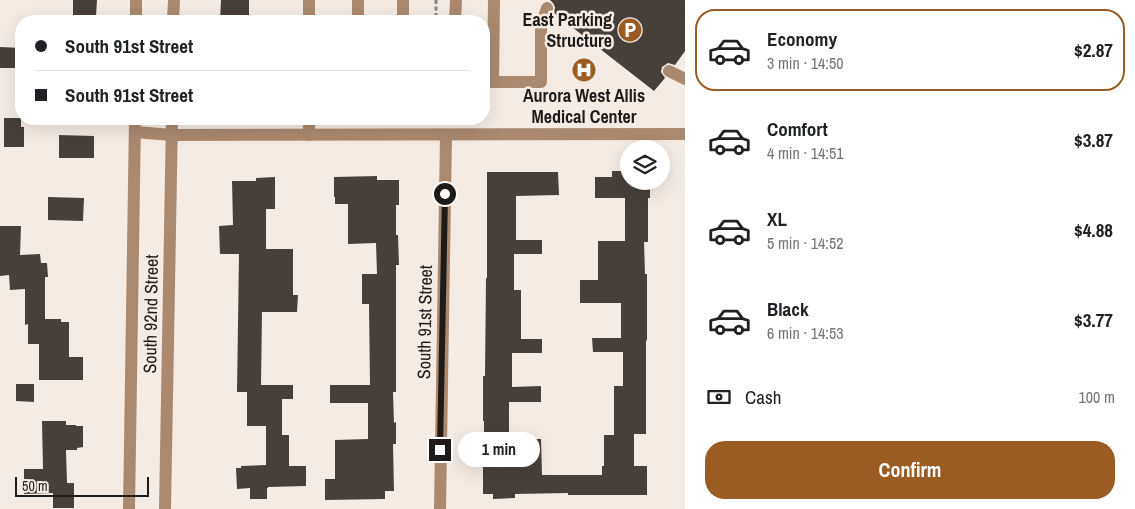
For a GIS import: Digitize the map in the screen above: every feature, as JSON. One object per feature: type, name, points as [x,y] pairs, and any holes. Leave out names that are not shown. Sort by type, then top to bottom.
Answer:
[{"type":"street","points":[[136,0],[136,15]]},
{"type":"street","points":[[173,15],[174,0]]},
{"type":"street","points":[[309,0],[309,15]]},
{"type":"street","points":[[358,0],[358,15]]},
{"type":"street","points":[[403,0],[403,15]]},
{"type":"street","points":[[455,15],[456,0]]},
{"type":"street","points":[[490,55],[494,0]]},
{"type":"street","points":[[490,82],[542,82],[541,26],[547,8]]},
{"type":"street","points":[[670,71],[685,79]]},
{"type":"street","name":"South 92nd Street","points":[[129,509],[135,125]]},
{"type":"street","name":"South 92nd Street","points":[[165,509],[172,125]]},
{"type":"street","points":[[309,125],[309,135]]},
{"type":"street","points":[[134,132],[172,135],[685,134]]},
{"type":"street","name":"South 91st Street","points":[[440,509],[446,135]]},
{"type":"path","points":[[436,0],[436,15]]},
{"type":"building","points":[[73,0],[97,0],[96,15],[73,15]]},
{"type":"building","points":[[221,0],[249,0],[249,15],[220,15]]},
{"type":"building","name":"East Parking Structure","points":[[550,0],[685,0],[685,51],[675,65],[668,63],[662,67],[661,72],[665,78],[654,91],[554,13],[555,7]]},
{"type":"building","points":[[0,47],[15,48],[15,68],[0,68]]},
{"type":"building","points":[[4,118],[15,118],[15,125],[24,127],[24,147],[4,147]]},
{"type":"building","points":[[59,135],[94,136],[94,158],[59,158]]},
{"type":"building","points":[[612,171],[620,171],[620,190],[650,190],[650,198],[648,198],[648,242],[644,242],[645,274],[647,274],[646,434],[634,434],[634,466],[647,466],[647,495],[515,494],[515,498],[493,499],[493,494],[483,494],[487,172],[558,172],[559,195],[516,196],[516,240],[542,240],[542,254],[514,254],[514,290],[521,290],[521,339],[542,339],[542,353],[512,353],[512,387],[541,386],[541,402],[509,402],[509,439],[541,439],[542,475],[602,475],[602,466],[604,466],[604,435],[614,435],[614,386],[623,386],[623,352],[593,352],[592,338],[621,338],[621,303],[580,303],[580,280],[598,280],[598,241],[625,241],[625,198],[595,198],[595,177],[612,177]]},
{"type":"building","points":[[377,176],[377,180],[399,180],[399,205],[396,205],[399,265],[396,265],[396,392],[393,392],[394,423],[396,422],[396,444],[393,444],[394,491],[385,491],[385,499],[325,500],[325,479],[335,479],[335,440],[368,439],[368,403],[330,403],[330,385],[370,385],[369,304],[362,304],[362,274],[377,274],[376,243],[348,244],[348,204],[335,204],[334,177]]},
{"type":"building","points":[[275,177],[275,209],[266,209],[266,249],[293,249],[293,295],[298,295],[297,312],[262,312],[261,385],[293,385],[293,399],[282,399],[282,435],[289,435],[289,466],[306,466],[306,486],[268,487],[267,499],[250,499],[250,488],[237,489],[236,468],[266,465],[266,426],[247,426],[247,392],[237,392],[239,254],[220,254],[219,226],[233,225],[232,181],[256,181],[256,178]]},
{"type":"building","points":[[48,197],[84,198],[83,221],[48,220]]},
{"type":"building","points":[[0,226],[21,226],[20,255],[40,254],[41,263],[47,263],[45,319],[61,319],[61,322],[69,322],[69,357],[83,357],[83,380],[39,380],[39,344],[28,344],[28,324],[25,325],[25,289],[10,290],[9,275],[0,276]]},
{"type":"building","points":[[16,384],[34,384],[34,402],[16,401]]},
{"type":"building","points":[[42,421],[66,421],[66,425],[83,426],[83,447],[77,448],[77,450],[66,450],[67,483],[74,483],[74,508],[53,508],[53,493],[24,494],[24,469],[43,469]]},
{"type":"place","name":"East Parking Structure","points":[[630,30]]},
{"type":"place","name":"Aurora West Allis Medical Center","points":[[584,70]]},
{"type":"route","points":[[440,450],[445,194]]}]
